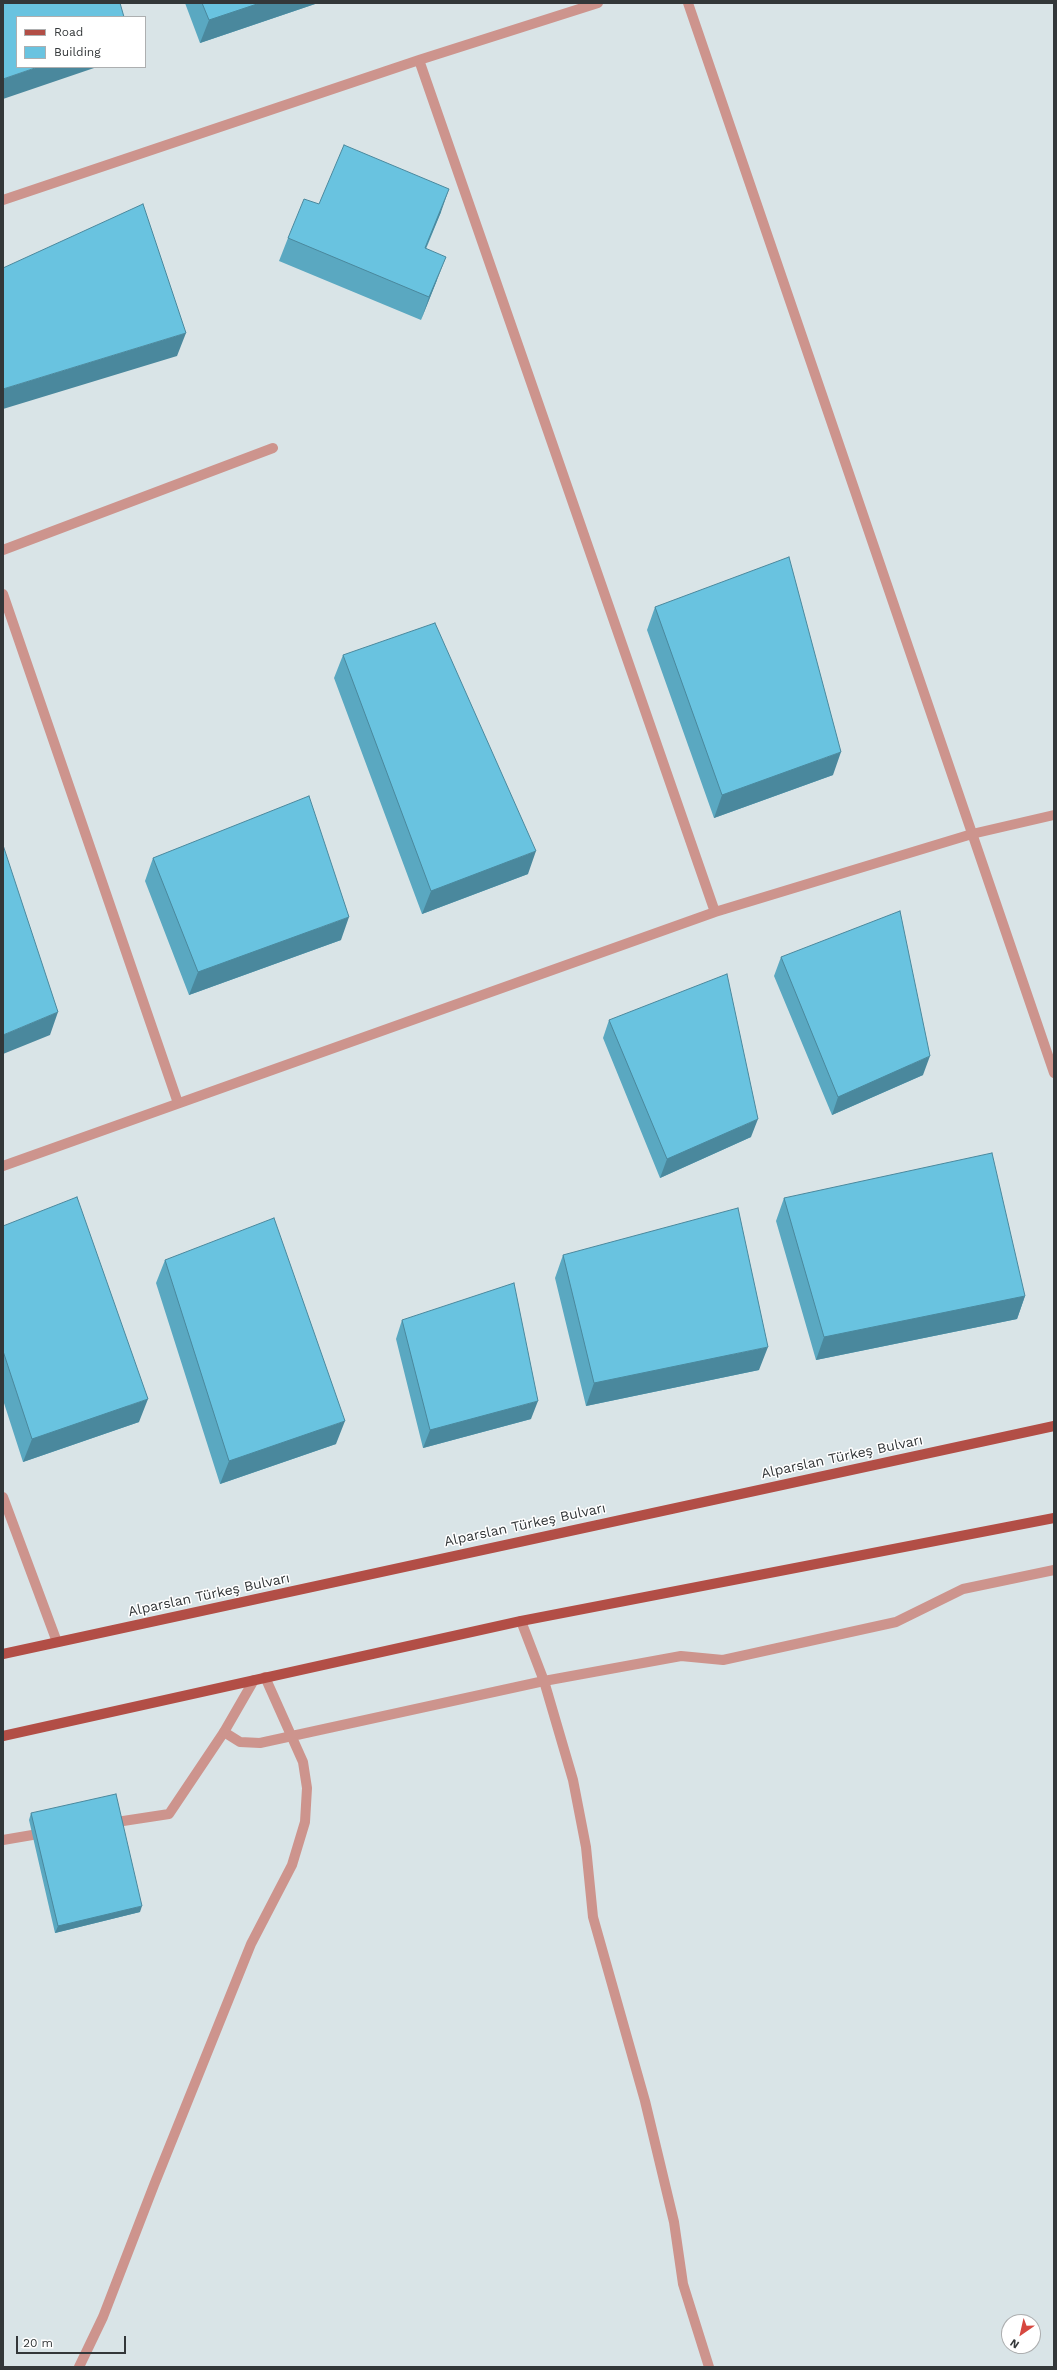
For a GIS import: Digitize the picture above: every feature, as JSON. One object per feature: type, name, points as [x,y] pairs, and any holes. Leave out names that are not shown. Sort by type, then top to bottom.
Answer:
[{"type":"main road","name":"Alparslan Türkeş Bulvarı","points":[[3,1654],[1054,1426]]},
{"type":"main road","points":[[3,1736],[522,1621],[1054,1518]]},
{"type":"street","points":[[3,200],[419,60],[598,3]]},
{"type":"street","points":[[688,3],[1054,1072]]},
{"type":"street","points":[[419,60],[715,912]]},
{"type":"street","points":[[3,550],[273,448]]},
{"type":"street","points":[[3,594],[178,1103]]},
{"type":"street","points":[[3,1166],[715,912],[972,834],[1054,815]]},
{"type":"street","points":[[3,1497],[57,1642]]},
{"type":"street","points":[[224,1732],[240,1742],[260,1743],[544,1681],[681,1656],[723,1660],[896,1622],[963,1589],[1054,1570]]},
{"type":"street","points":[[522,1621],[544,1681],[573,1780],[586,1847],[593,1917],[644,2101],[674,2222],[683,2284],[709,2367]]},
{"type":"street","points":[[79,2367],[103,2317],[154,2185],[252,1944],[292,1865],[305,1822],[307,1788],[303,1762],[290,1737],[265,1677]]},
{"type":"street","points":[[98,1825],[169,1814],[224,1732],[254,1680]]},
{"type":"street","points":[[3,1840],[58,1831]]},
{"type":"building","points":[[3,3],[120,3],[124,16],[16,16],[16,68],[35,68],[3,79]]},
{"type":"building","points":[[202,3],[260,3],[209,20]]},
{"type":"building","points":[[344,145],[449,189],[425,248],[446,257],[429,297],[288,238],[304,199],[319,204]]},
{"type":"building","points":[[143,204],[186,333],[3,389],[3,268]]},
{"type":"building","points":[[789,557],[841,752],[722,795],[655,607]]},
{"type":"building","points":[[435,623],[536,851],[431,891],[343,655]]},
{"type":"building","points":[[309,796],[349,917],[198,972],[153,858]]},
{"type":"building","points":[[3,845],[58,1012],[3,1035]]},
{"type":"building","points":[[900,911],[930,1056],[838,1097],[781,957]]},
{"type":"building","points":[[727,974],[758,1119],[667,1159],[609,1020]]},
{"type":"building","points":[[992,1153],[1025,1296],[824,1337],[784,1198]]},
{"type":"building","points":[[77,1197],[148,1399],[32,1439],[3,1351],[3,1226]]},
{"type":"building","points":[[738,1208],[768,1347],[594,1383],[563,1255]]},
{"type":"building","points":[[274,1218],[345,1421],[229,1461],[165,1260]]},
{"type":"building","points":[[514,1283],[538,1401],[430,1430],[402,1320]]},
{"type":"building","points":[[116,1794],[142,1906],[58,1926],[31,1813]]}]
